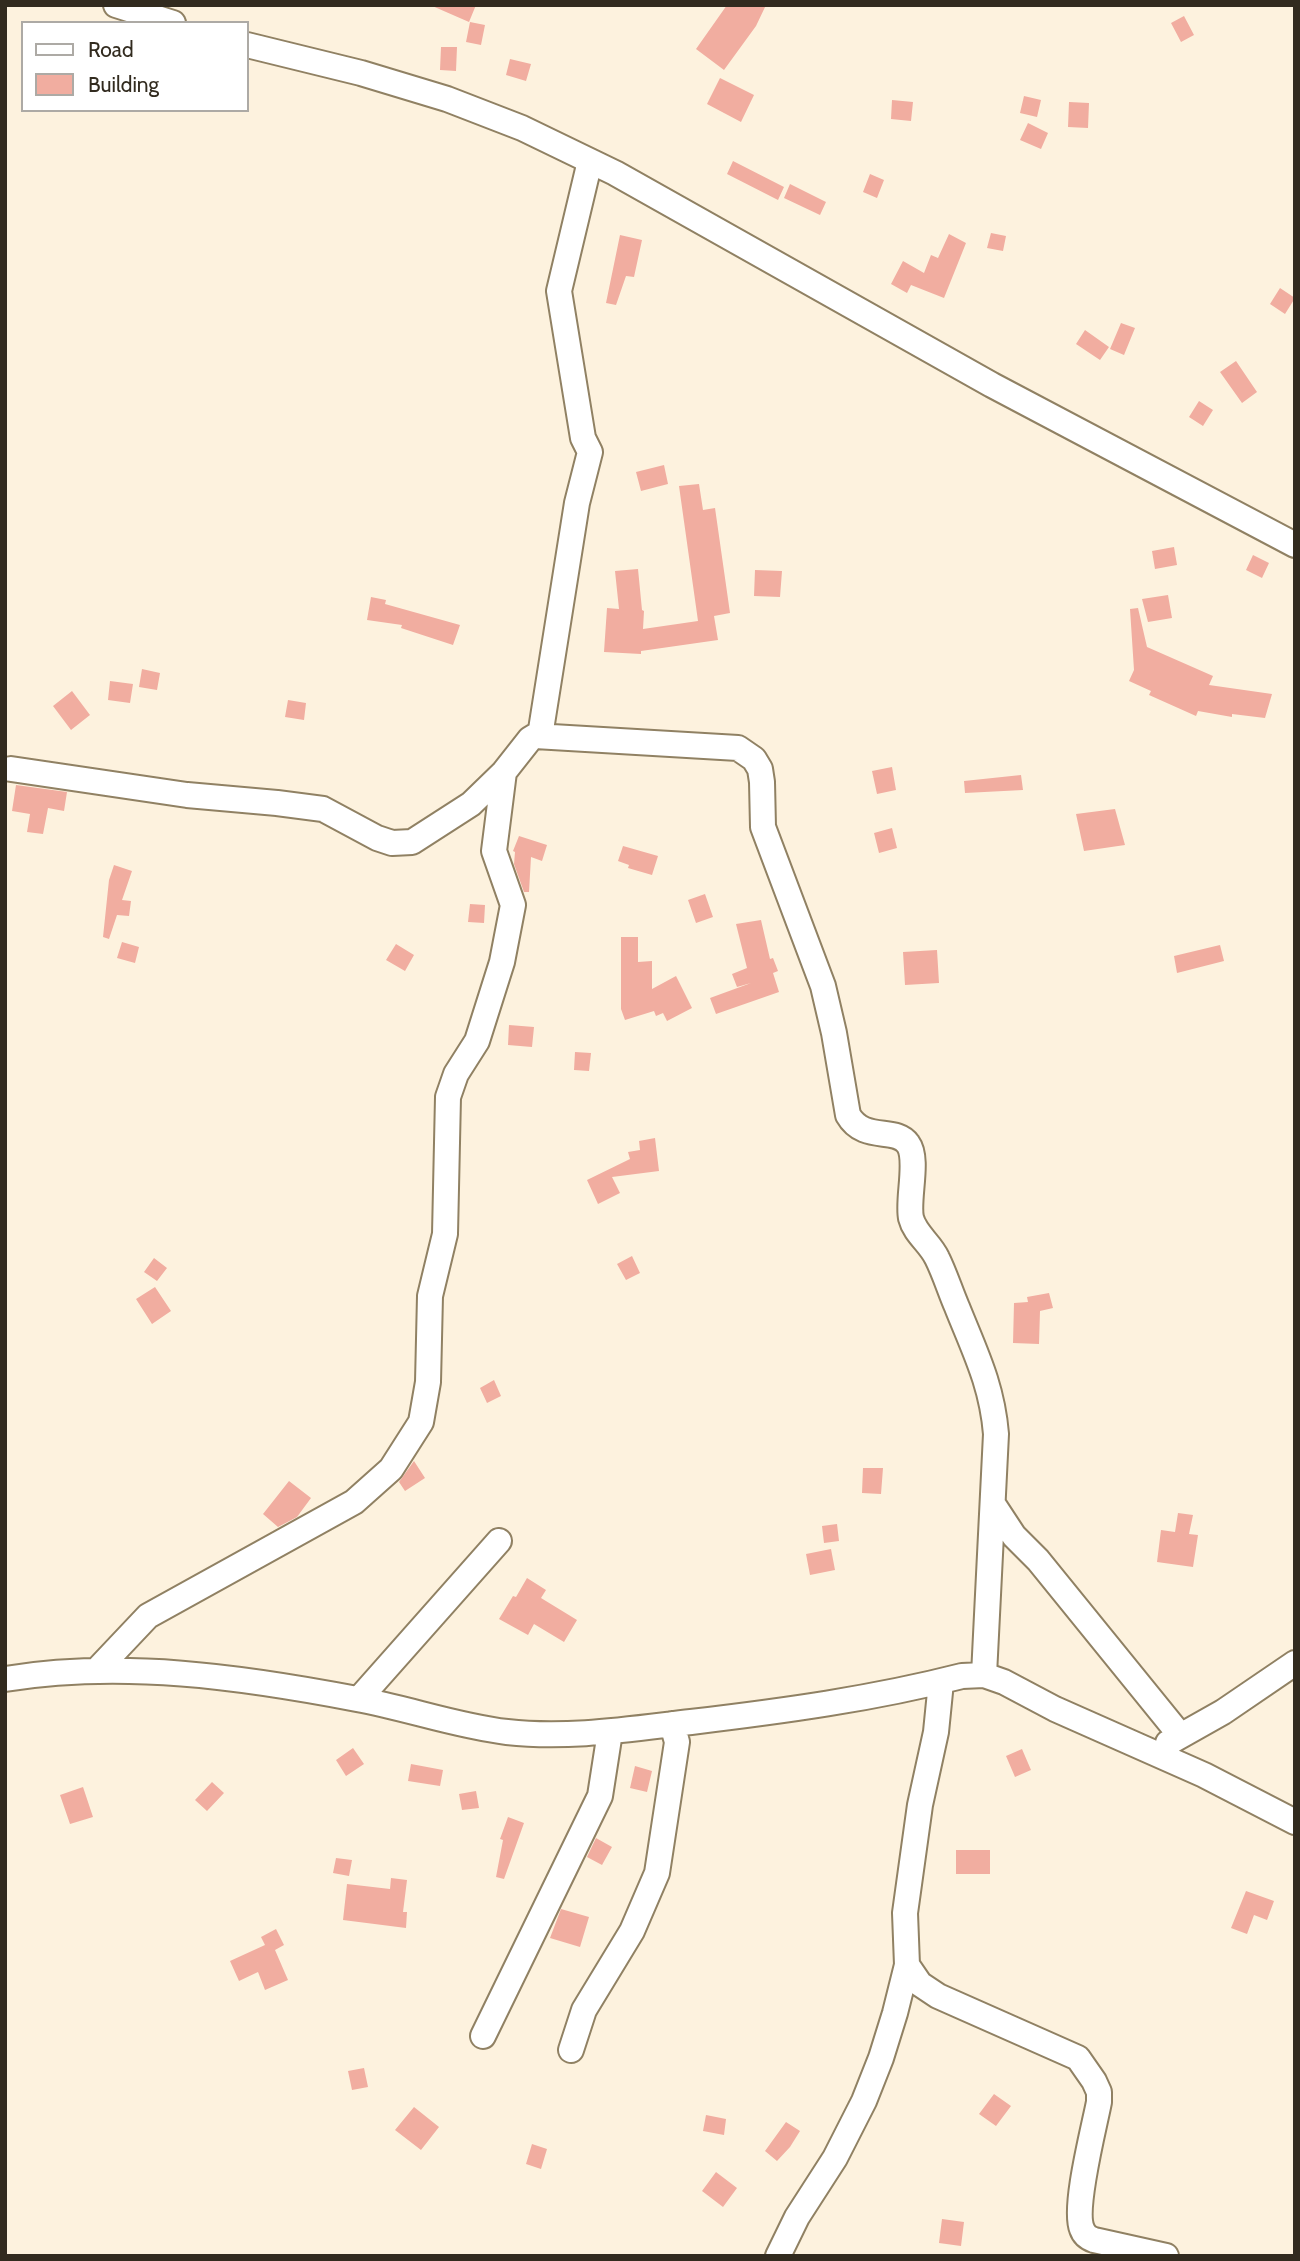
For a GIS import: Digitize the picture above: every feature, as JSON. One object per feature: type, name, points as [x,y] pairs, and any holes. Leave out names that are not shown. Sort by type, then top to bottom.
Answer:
[{"type":"street","points":[[116,5],[167,21]]},
{"type":"street","points":[[248,45],[361,73],[447,99],[522,128],[626,179],[992,385],[1295,545]]},
{"type":"street","points":[[540,736],[577,503],[590,452],[583,438],[559,291],[590,161]]},
{"type":"street","points":[[11,769],[174,793],[323,809],[377,838],[402,844],[412,842],[471,804],[504,772],[530,739],[540,736],[738,748],[754,759],[762,782],[763,827],[823,986],[848,1115],[853,1124],[863,1131],[901,1138],[909,1144],[912,1156],[911,1218],[916,1230],[933,1249],[977,1352],[994,1405],[996,1434],[984,1675]]},
{"type":"street","points":[[96,1671],[148,1616],[354,1502],[391,1469],[421,1422],[428,1382],[430,1296],[445,1234],[448,1097],[456,1074],[477,1041],[502,962],[513,905],[494,851],[504,772]]},
{"type":"street","points":[[993,1504],[1014,1536],[1038,1560],[1180,1735]]},
{"type":"street","points":[[359,1699],[499,1541]]},
{"type":"street","points":[[1154,1752],[1223,1712],[1295,1663]]},
{"type":"street","points":[[5,1679],[96,1671],[158,1672],[243,1679],[359,1699],[505,1732],[553,1734],[610,1732],[814,1708],[962,1676],[984,1675],[1204,1775],[1295,1822]]},
{"type":"street","points":[[778,2256],[797,2217],[835,2158],[864,2101],[881,2058],[907,1965],[905,1913],[920,1805],[936,1732],[941,1682]]},
{"type":"street","points":[[571,2050],[584,2010],[632,1931],[657,1873],[677,1742],[672,1724]]},
{"type":"street","points":[[483,2036],[600,1796],[610,1732]]},
{"type":"street","points":[[907,1965],[920,1984],[938,1996],[1078,2058],[1099,2092],[1100,2102],[1085,2173],[1080,2221],[1082,2230],[1094,2240],[1166,2256]]},
{"type":"building","points":[[430,5],[476,5],[469,22]]},
{"type":"building","points":[[727,5],[766,5],[756,26],[724,70],[696,49]]},
{"type":"building","points":[[1184,16],[1194,35],[1181,42],[1171,23]]},
{"type":"building","points":[[470,22],[485,25],[481,45],[466,42]]},
{"type":"building","points":[[441,47],[457,47],[456,71],[440,70]]},
{"type":"building","points":[[510,59],[531,64],[526,81],[506,75]]},
{"type":"building","points":[[720,78],[754,95],[741,122],[707,104]]},
{"type":"building","points":[[1024,96],[1041,100],[1037,117],[1020,113]]},
{"type":"building","points":[[892,100],[913,102],[911,121],[891,119]]},
{"type":"building","points":[[1069,102],[1089,103],[1088,128],[1068,127]]},
{"type":"building","points":[[1028,123],[1048,133],[1041,149],[1020,140]]},
{"type":"building","points":[[733,161],[784,187],[778,200],[727,174]]},
{"type":"building","points":[[870,174],[884,180],[877,198],[863,192]]},
{"type":"building","points":[[790,184],[826,202],[820,215],[784,198]]},
{"type":"building","points":[[991,233],[1006,236],[1003,251],[987,248]]},
{"type":"building","points":[[949,234],[966,243],[944,298],[911,285],[907,293],[891,284],[903,261],[924,273],[931,255],[938,258]]},
{"type":"building","points":[[620,235],[642,240],[634,277],[626,276],[616,305],[606,303]]},
{"type":"building","points":[[1280,288],[1295,298],[1285,314],[1270,304]]},
{"type":"building","points":[[1121,323],[1135,328],[1124,355],[1110,349]]},
{"type":"building","points":[[1085,330],[1109,347],[1100,360],[1076,344]]},
{"type":"building","points":[[1236,361],[1257,392],[1242,403],[1220,372]]},
{"type":"building","points":[[1199,401],[1213,410],[1203,426],[1189,417]]},
{"type":"building","points":[[664,465],[668,484],[641,491],[636,472]]},
{"type":"building","points":[[699,484],[703,510],[715,508],[730,613],[714,616],[718,640],[641,651],[641,654],[604,652],[607,608],[619,609],[615,571],[638,569],[644,611],[643,629],[698,621],[679,486]]},
{"type":"building","points":[[1174,547],[1177,565],[1155,569],[1152,551]]},
{"type":"building","points":[[1253,555],[1269,563],[1262,578],[1246,570]]},
{"type":"building","points":[[755,570],[782,571],[780,597],[754,596]]},
{"type":"building","points":[[1168,595],[1172,618],[1148,622],[1142,599]]},
{"type":"building","points":[[371,597],[386,600],[385,604],[460,625],[453,645],[401,628],[402,625],[367,620]]},
{"type":"building","points":[[1138,608],[1147,647],[1213,676],[1209,685],[1272,694],[1265,718],[1232,714],[1232,717],[1198,711],[1196,716],[1149,695],[1151,691],[1129,681],[1134,670],[1130,609]]},
{"type":"building","points":[[142,669],[160,673],[157,690],[139,687]]},
{"type":"building","points":[[110,681],[133,684],[130,703],[108,700]]},
{"type":"building","points":[[72,691],[90,715],[71,730],[53,706]]},
{"type":"building","points":[[288,700],[306,703],[304,720],[285,717]]},
{"type":"building","points":[[892,767],[896,790],[877,794],[872,771]]},
{"type":"building","points":[[1021,775],[1023,790],[965,793],[964,781]]},
{"type":"building","points":[[16,785],[67,792],[64,811],[48,808],[43,834],[27,832],[30,814],[12,811]]},
{"type":"building","points":[[1115,809],[1125,845],[1084,851],[1076,814]]},
{"type":"building","points":[[892,828],[897,848],[879,853],[874,833]]},
{"type":"building","points":[[519,836],[547,845],[542,861],[531,857],[529,892],[524,892],[514,864],[513,851]]},
{"type":"building","points":[[623,846],[658,856],[652,875],[628,868],[629,865],[618,861]]},
{"type":"building","points":[[114,865],[132,871],[122,900],[131,901],[129,916],[117,915],[109,939],[103,937],[109,880]]},
{"type":"building","points":[[705,894],[713,917],[696,923],[688,900]]},
{"type":"building","points":[[470,904],[485,905],[484,923],[468,922]]},
{"type":"building","points":[[761,920],[770,959],[773,958],[778,971],[773,973],[779,992],[716,1014],[710,998],[751,983],[737,987],[732,974],[747,968],[736,924]]},
{"type":"building","points":[[621,937],[638,937],[638,962],[652,961],[652,989],[676,976],[692,1008],[667,1021],[663,1013],[656,1016],[654,1011],[625,1020],[621,1009]]},
{"type":"building","points":[[122,942],[139,947],[135,963],[117,958]]},
{"type":"building","points":[[396,944],[414,955],[405,971],[386,960]]},
{"type":"building","points":[[1220,945],[1224,961],[1177,973],[1174,956]]},
{"type":"building","points":[[937,950],[939,983],[905,985],[903,952]]},
{"type":"building","points":[[509,1025],[534,1027],[532,1047],[508,1045]]},
{"type":"building","points":[[575,1052],[591,1053],[589,1071],[574,1070]]},
{"type":"building","points":[[655,1138],[659,1171],[612,1177],[620,1193],[598,1204],[587,1180],[630,1159],[628,1152],[640,1150],[639,1141]]},
{"type":"building","points":[[632,1256],[640,1273],[626,1280],[617,1264]]},
{"type":"building","points":[[154,1258],[167,1268],[157,1281],[144,1272]]},
{"type":"building","points":[[155,1287],[171,1311],[152,1324],[136,1299]]},
{"type":"building","points":[[1049,1293],[1053,1308],[1040,1311],[1039,1344],[1013,1343],[1014,1303],[1028,1302],[1027,1297]]},
{"type":"building","points":[[494,1380],[501,1396],[487,1403],[480,1388]]},
{"type":"building","points":[[414,1461],[425,1478],[405,1491],[399,1482]]},
{"type":"building","points":[[863,1468],[883,1468],[881,1494],[862,1493]]},
{"type":"building","points":[[289,1481],[311,1498],[297,1517],[278,1527],[263,1514]]},
{"type":"building","points":[[1178,1513],[1193,1515],[1189,1534],[1198,1535],[1193,1567],[1157,1562],[1161,1530],[1175,1532]]},
{"type":"building","points":[[837,1524],[839,1541],[824,1543],[822,1526]]},
{"type":"building","points":[[831,1549],[835,1570],[810,1575],[806,1554]]},
{"type":"building","points":[[527,1578],[546,1590],[541,1598],[577,1620],[564,1642],[534,1624],[528,1635],[499,1619]]},
{"type":"building","points":[[353,1748],[364,1764],[346,1776],[336,1760]]},
{"type":"building","points":[[1022,1749],[1031,1770],[1015,1777],[1006,1756]]},
{"type":"building","points":[[411,1764],[443,1770],[440,1786],[408,1781]]},
{"type":"building","points":[[635,1766],[652,1771],[647,1792],[630,1788]]},
{"type":"building","points":[[212,1782],[224,1793],[207,1811],[195,1800]]},
{"type":"building","points":[[83,1787],[93,1817],[70,1824],[60,1795]]},
{"type":"building","points":[[476,1791],[479,1808],[462,1810],[459,1794]]},
{"type":"building","points":[[508,1817],[524,1823],[504,1879],[496,1877],[503,1840],[500,1839]]},
{"type":"building","points":[[596,1838],[612,1847],[602,1865],[587,1857]]},
{"type":"building","points":[[956,1850],[990,1850],[990,1874],[956,1874]]},
{"type":"building","points":[[336,1858],[352,1860],[349,1876],[333,1873]]},
{"type":"building","points":[[391,1878],[407,1880],[403,1912],[407,1912],[406,1928],[343,1920],[347,1884],[390,1889]]},
{"type":"building","points":[[1246,1891],[1274,1901],[1267,1920],[1254,1915],[1247,1934],[1231,1928]]},
{"type":"building","points":[[561,1909],[589,1917],[580,1947],[550,1938]]},
{"type":"building","points":[[276,1929],[284,1945],[275,1950],[288,1980],[265,1990],[258,1972],[239,1981],[230,1961],[265,1945],[261,1937]]},
{"type":"building","points":[[364,2068],[368,2087],[352,2090],[348,2071]]},
{"type":"building","points":[[994,2094],[1011,2106],[996,2126],[979,2114]]},
{"type":"building","points":[[414,2107],[439,2127],[421,2150],[395,2130]]},
{"type":"building","points":[[706,2115],[726,2119],[724,2135],[703,2131]]},
{"type":"building","points":[[786,2122],[800,2131],[777,2161],[765,2151]]},
{"type":"building","points":[[532,2144],[547,2149],[541,2169],[526,2164]]},
{"type":"building","points":[[716,2172],[737,2188],[723,2207],[702,2191]]},
{"type":"building","points":[[942,2219],[964,2222],[961,2246],[939,2243]]}]
